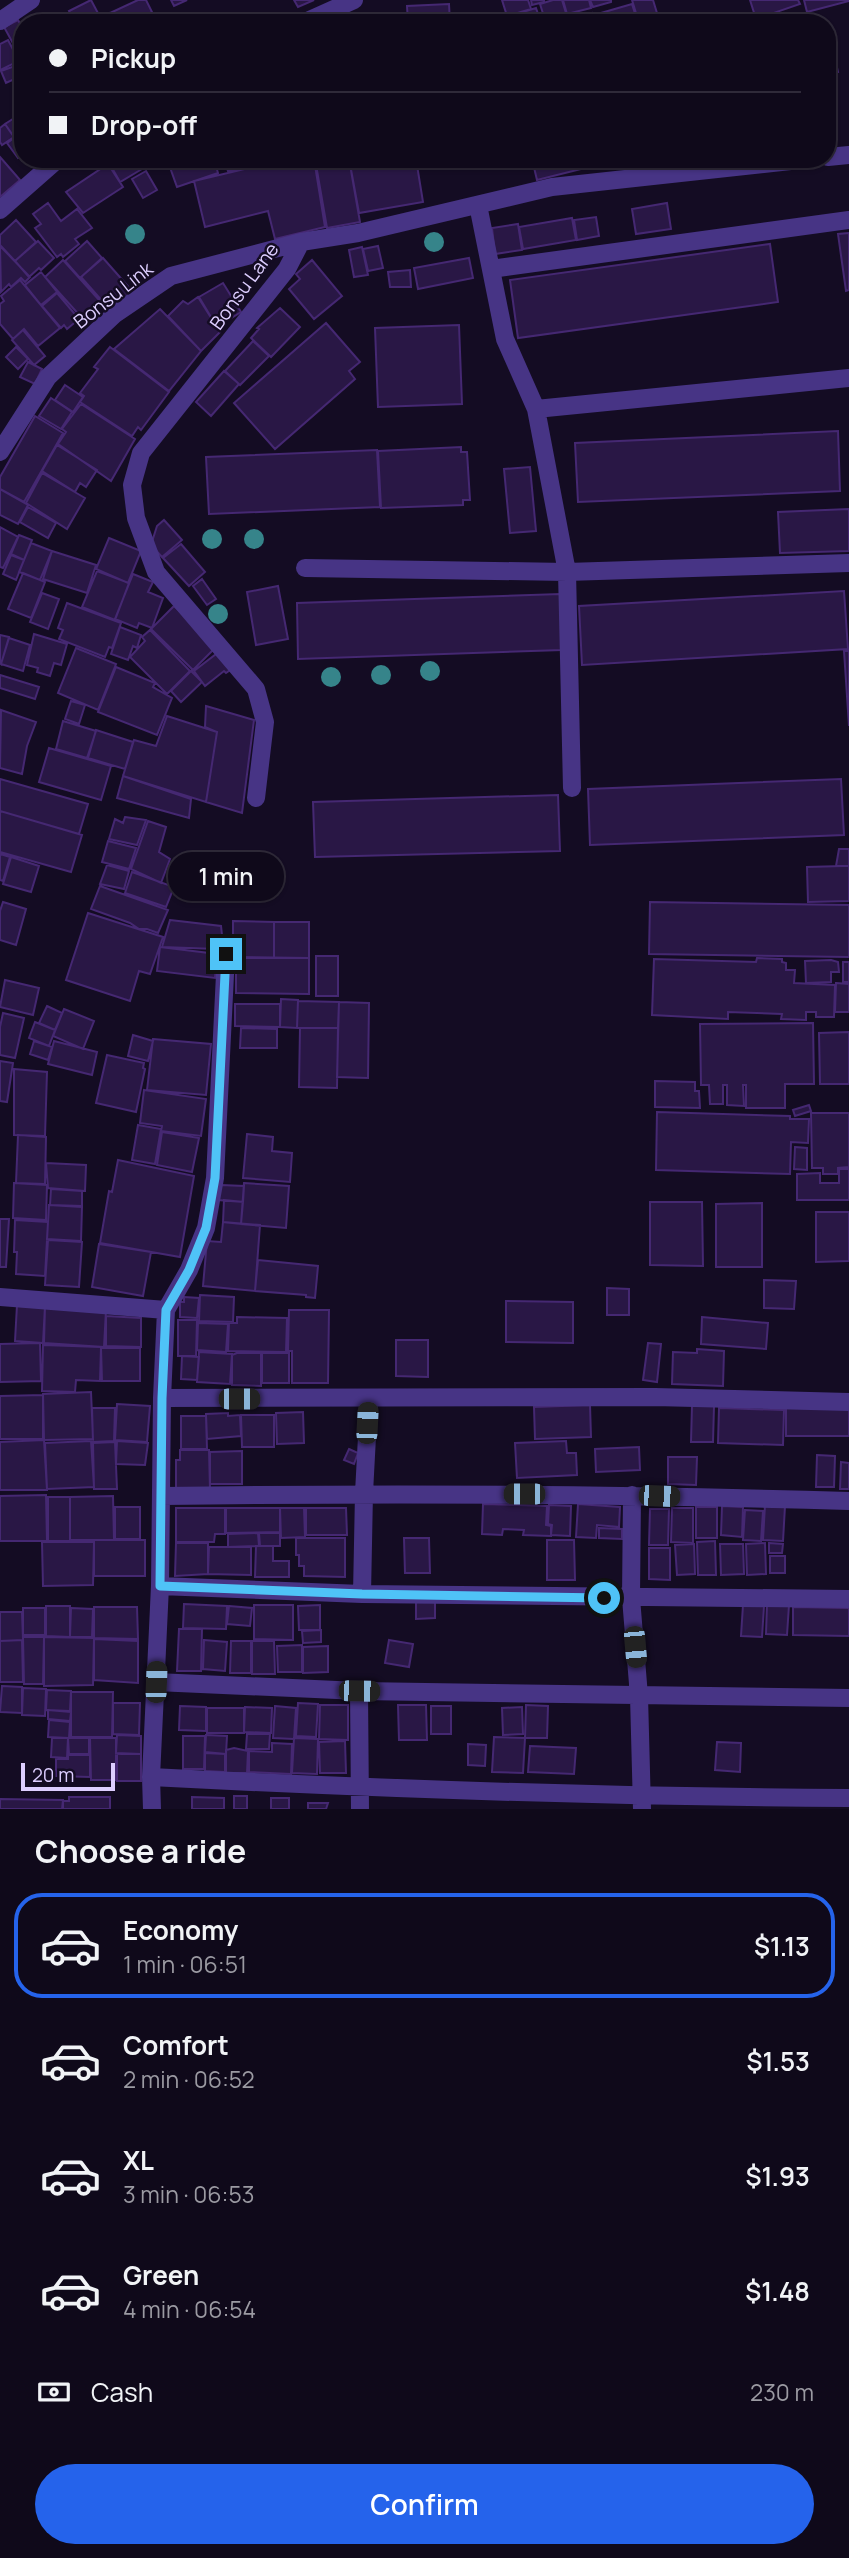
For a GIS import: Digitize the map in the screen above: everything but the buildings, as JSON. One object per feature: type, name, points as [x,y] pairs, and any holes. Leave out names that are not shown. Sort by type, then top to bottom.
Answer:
[{"type":"street","points":[[0,20],[31,0]]},
{"type":"street","points":[[323,14],[354,0]]},
{"type":"street","points":[[0,210],[48,168]]},
{"type":"street","name":"Bonsu Lane","points":[[256,798],[265,722],[256,689],[156,572],[136,518],[132,485],[141,453],[287,269],[301,242],[358,233],[552,187],[726,168]]},
{"type":"street","points":[[478,205],[505,339],[537,409],[567,572],[572,788]]},
{"type":"street","points":[[491,268],[849,220]]},
{"type":"street","name":"Bonsu Link","points":[[0,452],[48,377],[116,314],[171,276],[301,242]]},
{"type":"street","points":[[537,409],[849,378]]},
{"type":"street","points":[[305,568],[567,572],[849,563]]},
{"type":"street","points":[[152,1809],[166,1310],[189,1270],[206,1228],[215,1178],[226,954]]},
{"type":"street","points":[[0,1297],[166,1310]]},
{"type":"street","points":[[162,1398],[655,1397],[849,1402]]},
{"type":"street","points":[[362,1594],[363,1493],[369,1399]]},
{"type":"street","points":[[162,1496],[363,1493],[632,1495],[849,1502]]},
{"type":"street","points":[[632,1495],[631,1598],[639,1696],[642,1803]]},
{"type":"street","points":[[160,1586],[362,1594],[849,1599]]},
{"type":"street","points":[[156,1682],[359,1691],[849,1698]]},
{"type":"street","points":[[359,1691],[360,1809]]},
{"type":"street","points":[[151,1777],[642,1803],[849,1798]]},
{"type":"route","points":[[226,954],[215,1178],[206,1228],[189,1270],[166,1310],[160,1586],[362,1594],[604,1598]]}]
